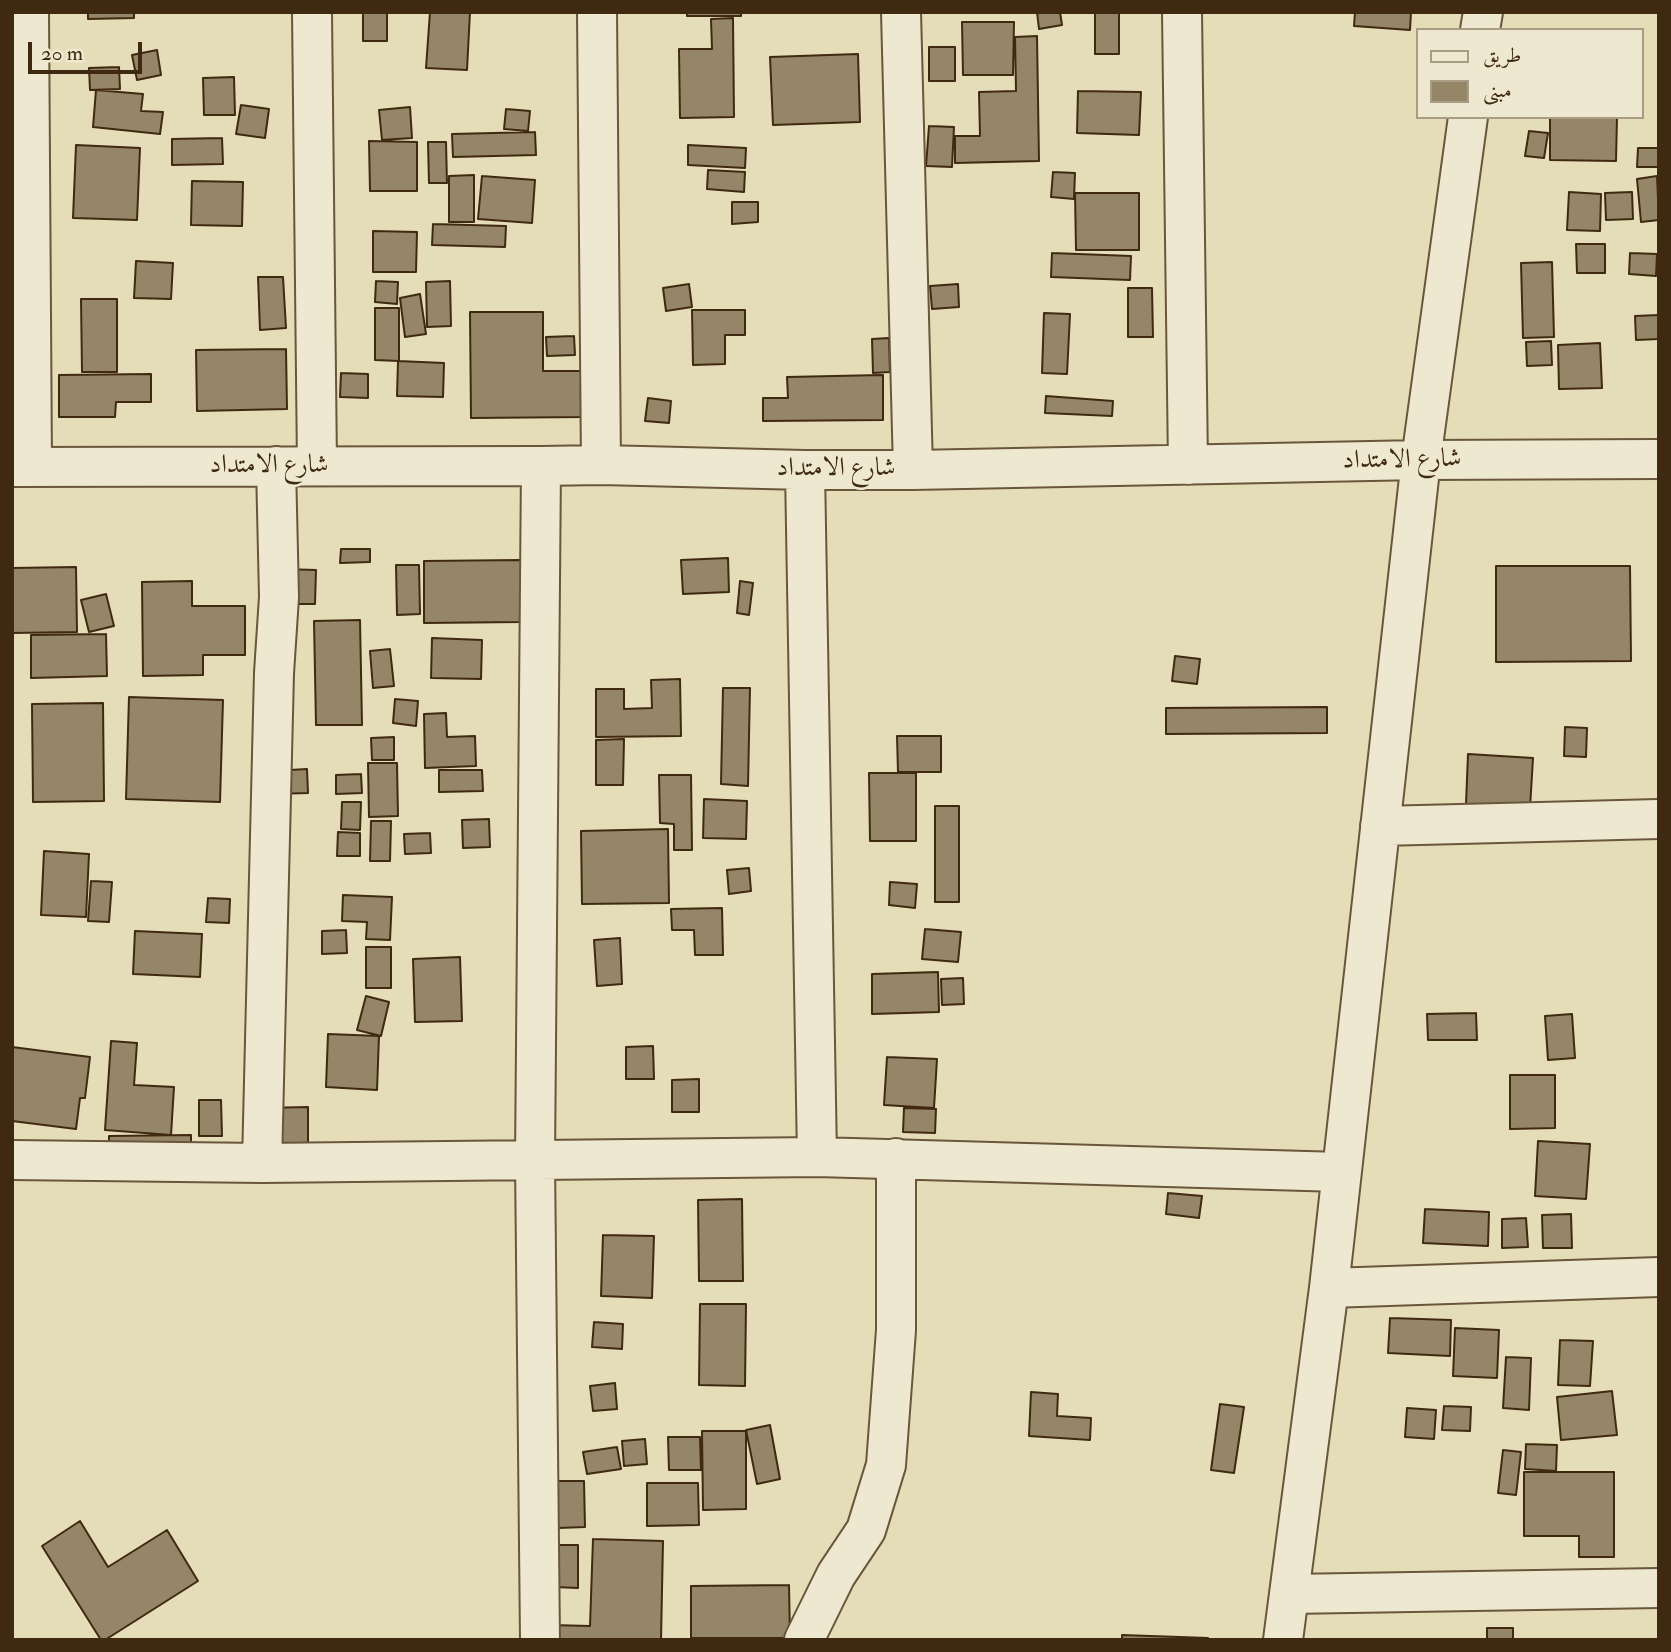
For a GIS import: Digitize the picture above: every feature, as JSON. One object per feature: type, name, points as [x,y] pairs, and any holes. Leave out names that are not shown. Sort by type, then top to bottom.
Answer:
[{"type":"street","points":[[22,467],[29,12]]},
{"type":"street","points":[[313,12],[317,466]]},
{"type":"street","points":[[597,12],[601,464]]},
{"type":"street","points":[[901,12],[913,470]]},
{"type":"street","points":[[1182,12],[1188,465]]},
{"type":"street","points":[[1283,1640],[1329,1288],[1422,460],[1468,119]]},
{"type":"street","name":"شارع الامتداد","points":[[22,467],[541,467],[601,464],[913,470],[1422,460],[1659,459]]},
{"type":"street","points":[[262,1163],[274,673],[279,597],[276,466]]},
{"type":"street","points":[[540,1640],[535,1160],[541,467]]},
{"type":"street","points":[[805,470],[817,1157]]},
{"type":"street","points":[[1380,826],[1659,819]]},
{"type":"street","points":[[12,1160],[262,1163],[817,1157],[1341,1172]]},
{"type":"street","points":[[804,1640],[836,1575],[866,1530],[886,1465],[896,1330],[896,1158]]},
{"type":"street","points":[[1329,1288],[1659,1277]]},
{"type":"street","points":[[1289,1594],[1659,1588]]},
{"type":"building","points":[[88,12],[134,12],[134,18],[88,19]]},
{"type":"building","points":[[363,12],[387,12],[387,41],[363,41]]},
{"type":"building","points":[[430,12],[470,12],[467,70],[426,68]]},
{"type":"building","points":[[687,12],[741,12],[741,16],[687,16]]},
{"type":"building","points":[[1037,12],[1060,12],[1062,25],[1039,29]]},
{"type":"building","points":[[1095,12],[1119,12],[1119,54],[1095,54]]},
{"type":"building","points":[[1355,12],[1411,12],[1410,30],[1354,26]]},
{"type":"building","points":[[733,18],[734,117],[680,118],[679,49],[712,49],[711,19]]},
{"type":"building","points":[[962,22],[1014,22],[1013,75],[963,75]]},
{"type":"building","points":[[1037,36],[1039,161],[955,163],[955,136],[980,136],[979,92],[1016,91],[1015,37]]},
{"type":"building","points":[[929,47],[955,47],[955,81],[929,81]]},
{"type":"building","points":[[157,50],[161,75],[137,80],[132,55]]},
{"type":"building","points":[[858,54],[860,122],[773,125],[770,57]]},
{"type":"building","points":[[119,67],[120,89],[90,90],[89,68]]},
{"type":"building","points":[[234,77],[235,115],[204,115],[203,78]]},
{"type":"building","points":[[96,90],[143,94],[141,111],[163,112],[160,134],[93,127]]},
{"type":"building","points":[[1078,91],[1141,92],[1139,135],[1077,133]]},
{"type":"building","points":[[241,105],[269,109],[265,138],[236,134]]},
{"type":"building","points":[[410,107],[412,138],[382,140],[379,110]]},
{"type":"building","points":[[506,109],[530,111],[528,131],[504,129]]},
{"type":"building","points":[[1550,119],[1617,119],[1616,161],[1550,160]]},
{"type":"building","points":[[929,126],[954,127],[952,167],[926,166]]},
{"type":"building","points":[[1529,131],[1548,133],[1544,158],[1525,156]]},
{"type":"building","points":[[535,132],[536,155],[453,157],[452,134]]},
{"type":"building","points":[[222,138],[223,164],[172,165],[172,139]]},
{"type":"building","points":[[369,141],[417,142],[417,191],[370,191]]},
{"type":"building","points":[[428,142],[446,142],[447,183],[429,183]]},
{"type":"building","points":[[76,145],[140,148],[137,220],[73,218]]},
{"type":"building","points":[[688,145],[746,148],[745,168],[688,165]]},
{"type":"building","points":[[1638,148],[1659,148],[1659,167],[1637,167]]},
{"type":"building","points":[[708,170],[745,172],[744,192],[707,189]]},
{"type":"building","points":[[1053,172],[1075,173],[1074,199],[1051,197]]},
{"type":"building","points":[[474,175],[474,222],[449,222],[449,176]]},
{"type":"building","points":[[482,176],[535,180],[532,223],[478,219]]},
{"type":"building","points":[[1657,176],[1659,220],[1641,222],[1637,179]]},
{"type":"building","points":[[192,181],[243,182],[242,226],[191,225]]},
{"type":"building","points":[[1569,192],[1601,194],[1600,231],[1567,230]]},
{"type":"building","points":[[1632,192],[1633,219],[1606,220],[1605,193]]},
{"type":"building","points":[[1075,193],[1139,193],[1139,250],[1076,250]]},
{"type":"building","points":[[732,202],[758,202],[758,222],[732,224]]},
{"type":"building","points":[[433,224],[506,226],[505,247],[432,245]]},
{"type":"building","points":[[373,231],[417,232],[416,272],[373,272]]},
{"type":"building","points":[[1576,244],[1605,244],[1605,273],[1577,273]]},
{"type":"building","points":[[1052,253],[1131,256],[1130,280],[1051,277]]},
{"type":"building","points":[[1630,253],[1657,254],[1656,276],[1629,274]]},
{"type":"building","points":[[136,261],[173,263],[171,299],[134,298]]},
{"type":"building","points":[[1552,262],[1554,337],[1523,338],[1521,263]]},
{"type":"building","points":[[258,277],[283,277],[286,328],[260,330]]},
{"type":"building","points":[[376,281],[398,282],[397,304],[375,302]]},
{"type":"building","points":[[450,281],[451,326],[427,327],[426,282]]},
{"type":"building","points":[[689,284],[692,307],[666,311],[663,288]]},
{"type":"building","points":[[958,284],[959,307],[932,309],[930,286]]},
{"type":"building","points":[[1128,288],[1152,288],[1153,337],[1128,337]]},
{"type":"building","points":[[420,294],[426,334],[405,337],[400,298]]},
{"type":"building","points":[[81,299],[117,299],[117,372],[82,372]]},
{"type":"building","points":[[375,308],[399,308],[399,361],[375,360]]},
{"type":"building","points":[[692,310],[745,310],[745,335],[725,335],[725,364],[693,365]]},
{"type":"building","points":[[470,312],[543,312],[543,371],[585,371],[585,417],[471,418]]},
{"type":"building","points":[[1044,313],[1070,314],[1067,374],[1042,373]]},
{"type":"building","points":[[1659,315],[1659,339],[1636,340],[1635,316]]},
{"type":"building","points":[[574,336],[575,355],[547,356],[546,337]]},
{"type":"building","points":[[889,338],[890,372],[873,373],[872,339]]},
{"type":"building","points":[[1551,341],[1552,365],[1527,366],[1526,342]]},
{"type":"building","points":[[1600,343],[1602,388],[1559,389],[1558,345]]},
{"type":"building","points":[[286,349],[287,409],[197,411],[196,350]]},
{"type":"building","points":[[398,361],[444,363],[443,397],[397,396]]},
{"type":"building","points":[[341,373],[368,374],[368,398],[340,397]]},
{"type":"building","points":[[151,374],[151,402],[116,402],[115,417],[59,417],[59,375]]},
{"type":"building","points":[[883,375],[883,420],[763,421],[763,398],[788,398],[787,377]]},
{"type":"building","points":[[1046,396],[1113,401],[1112,416],[1045,413]]},
{"type":"building","points":[[648,398],[671,401],[669,423],[645,421]]},
{"type":"building","points":[[341,549],[370,549],[370,562],[340,563]]},
{"type":"building","points":[[728,558],[729,592],[683,594],[681,560]]},
{"type":"building","points":[[521,560],[521,622],[424,623],[424,561]]},
{"type":"building","points":[[396,565],[419,565],[420,614],[397,615]]},
{"type":"building","points":[[1496,566],[1630,566],[1631,661],[1496,662]]},
{"type":"building","points":[[76,567],[77,632],[12,633],[12,568]]},
{"type":"building","points":[[282,569],[316,570],[315,604],[281,604]]},
{"type":"building","points":[[192,581],[192,606],[245,606],[245,655],[203,655],[203,675],[143,676],[142,582]]},
{"type":"building","points":[[740,581],[753,583],[749,615],[737,613]]},
{"type":"building","points":[[106,594],[114,626],[89,632],[81,600]]},
{"type":"building","points":[[360,620],[362,725],[316,725],[314,621]]},
{"type":"building","points":[[106,634],[107,676],[31,678],[31,635]]},
{"type":"building","points":[[432,638],[482,640],[481,679],[431,678]]},
{"type":"building","points":[[390,649],[394,686],[373,688],[370,651]]},
{"type":"building","points":[[1175,656],[1200,659],[1197,684],[1172,681]]},
{"type":"building","points":[[680,679],[681,736],[596,737],[596,689],[624,689],[624,709],[652,708],[651,680]]},
{"type":"building","points":[[723,688],[750,688],[748,786],[721,784]]},
{"type":"building","points":[[129,697],[223,700],[220,802],[126,799]]},
{"type":"building","points":[[395,699],[418,701],[416,726],[393,723]]},
{"type":"building","points":[[103,703],[104,801],[33,802],[32,704]]},
{"type":"building","points":[[1327,707],[1327,733],[1166,734],[1166,708]]},
{"type":"building","points":[[446,713],[447,737],[475,736],[476,766],[425,768],[424,714]]},
{"type":"building","points":[[1565,727],[1587,728],[1586,757],[1564,756]]},
{"type":"building","points":[[897,736],[941,736],[941,772],[898,772]]},
{"type":"building","points":[[394,737],[394,760],[372,760],[371,738]]},
{"type":"building","points":[[624,739],[623,785],[596,785],[596,740]]},
{"type":"building","points":[[1468,754],[1533,758],[1530,808],[1466,804]]},
{"type":"building","points":[[368,763],[397,763],[398,816],[369,817]]},
{"type":"building","points":[[307,769],[308,793],[274,794],[273,771]]},
{"type":"building","points":[[439,770],[482,770],[483,791],[439,792]]},
{"type":"building","points":[[869,773],[916,773],[916,841],[870,841]]},
{"type":"building","points":[[361,774],[362,793],[336,794],[336,775]]},
{"type":"building","points":[[659,775],[691,775],[692,850],[674,850],[674,824],[660,823]]},
{"type":"building","points":[[704,799],[747,801],[746,839],[703,838]]},
{"type":"building","points":[[342,802],[361,802],[360,830],[341,829]]},
{"type":"building","points":[[935,806],[959,806],[959,902],[935,902]]},
{"type":"building","points":[[489,819],[490,847],[463,848],[462,820]]},
{"type":"building","points":[[371,821],[391,821],[390,861],[370,861]]},
{"type":"building","points":[[668,829],[669,903],[582,904],[581,831]]},
{"type":"building","points":[[338,832],[360,833],[360,856],[337,856]]},
{"type":"building","points":[[430,833],[431,853],[405,854],[404,834]]},
{"type":"building","points":[[44,851],[89,854],[86,917],[41,915]]},
{"type":"building","points":[[749,868],[751,891],[729,894],[727,870]]},
{"type":"building","points":[[91,881],[112,882],[109,922],[88,921]]},
{"type":"building","points":[[890,882],[917,884],[915,908],[889,905]]},
{"type":"building","points":[[343,895],[392,897],[390,940],[366,939],[367,922],[342,921]]},
{"type":"building","points":[[208,898],[230,899],[229,923],[206,922]]},
{"type":"building","points":[[722,908],[723,955],[695,955],[694,930],[672,930],[671,909]]},
{"type":"building","points":[[925,929],[961,932],[958,962],[922,959]]},
{"type":"building","points":[[346,930],[347,953],[322,954],[322,931]]},
{"type":"building","points":[[135,931],[202,934],[200,977],[133,974]]},
{"type":"building","points":[[620,938],[622,984],[597,986],[594,940]]},
{"type":"building","points":[[366,947],[391,947],[391,988],[366,988]]},
{"type":"building","points":[[460,957],[462,1021],[415,1022],[413,959]]},
{"type":"building","points":[[938,972],[939,1012],[872,1014],[872,974]]},
{"type":"building","points":[[963,978],[964,1004],[942,1005],[941,979]]},
{"type":"building","points":[[366,996],[389,1002],[381,1036],[357,1030]]},
{"type":"building","points":[[1476,1013],[1477,1040],[1428,1040],[1427,1014]]},
{"type":"building","points":[[1572,1014],[1575,1058],[1548,1060],[1545,1016]]},
{"type":"building","points":[[328,1034],[379,1036],[377,1090],[326,1087]]},
{"type":"building","points":[[111,1041],[137,1043],[134,1085],[174,1087],[171,1135],[105,1130]]},
{"type":"building","points":[[653,1046],[654,1079],[626,1079],[626,1047]]},
{"type":"building","points":[[12,1047],[90,1057],[85,1098],[80,1098],[76,1129],[12,1121]]},
{"type":"building","points":[[887,1057],[937,1059],[934,1108],[884,1105]]},
{"type":"building","points":[[1510,1075],[1555,1075],[1555,1128],[1510,1129]]},
{"type":"building","points":[[699,1079],[699,1112],[672,1112],[672,1080]]},
{"type":"building","points":[[199,1100],[221,1100],[222,1136],[199,1136]]},
{"type":"building","points":[[308,1107],[308,1150],[263,1151],[263,1108]]},
{"type":"building","points":[[904,1108],[936,1109],[935,1133],[903,1132]]},
{"type":"building","points":[[191,1135],[191,1168],[109,1168],[109,1136]]},
{"type":"building","points":[[1538,1141],[1590,1144],[1586,1199],[1535,1196]]},
{"type":"building","points":[[1168,1193],[1202,1196],[1199,1218],[1166,1214]]},
{"type":"building","points":[[742,1199],[743,1281],[699,1281],[698,1200]]},
{"type":"building","points":[[1425,1209],[1489,1212],[1488,1246],[1423,1243]]},
{"type":"building","points":[[1571,1214],[1572,1248],[1543,1248],[1542,1215]]},
{"type":"building","points":[[1526,1218],[1528,1247],[1502,1248],[1502,1219]]},
{"type":"building","points":[[603,1235],[654,1236],[652,1298],[601,1296]]},
{"type":"building","points":[[700,1304],[746,1304],[745,1386],[699,1385]]},
{"type":"building","points":[[1390,1318],[1451,1320],[1450,1356],[1388,1353]]},
{"type":"building","points":[[594,1322],[623,1324],[622,1349],[592,1347]]},
{"type":"building","points":[[1455,1328],[1499,1330],[1497,1378],[1453,1376]]},
{"type":"building","points":[[1560,1340],[1593,1341],[1590,1386],[1558,1385]]},
{"type":"building","points":[[1506,1357],[1531,1358],[1529,1410],[1503,1408]]},
{"type":"building","points":[[615,1383],[617,1409],[593,1411],[590,1386]]},
{"type":"building","points":[[1612,1391],[1617,1435],[1561,1440],[1557,1397]]},
{"type":"building","points":[[1031,1392],[1058,1394],[1057,1416],[1091,1418],[1090,1440],[1029,1436]]},
{"type":"building","points":[[1220,1404],[1244,1407],[1234,1473],[1211,1470]]},
{"type":"building","points":[[1444,1406],[1471,1407],[1470,1431],[1442,1430]]},
{"type":"building","points":[[1407,1408],[1436,1410],[1434,1439],[1405,1437]]},
{"type":"building","points":[[770,1425],[780,1479],[757,1484],[746,1430]]},
{"type":"building","points":[[702,1431],[746,1431],[746,1509],[703,1510]]},
{"type":"building","points":[[668,1437],[700,1437],[701,1470],[669,1470]]},
{"type":"building","points":[[645,1439],[647,1464],[624,1466],[622,1441]]},
{"type":"building","points":[[1526,1444],[1557,1445],[1556,1471],[1525,1469]]},
{"type":"building","points":[[617,1447],[621,1469],[587,1474],[583,1452]]},
{"type":"building","points":[[1503,1450],[1521,1452],[1516,1495],[1498,1493]]},
{"type":"building","points":[[1524,1472],[1614,1472],[1614,1557],[1579,1557],[1579,1536],[1524,1536]]},
{"type":"building","points":[[557,1481],[584,1481],[585,1527],[558,1528]]},
{"type":"building","points":[[647,1483],[698,1483],[699,1525],[647,1526]]},
{"type":"building","points":[[80,1521],[108,1567],[167,1530],[198,1581],[101,1640],[42,1546]]},
{"type":"building","points":[[593,1539],[663,1541],[661,1640],[550,1640],[551,1625],[590,1626]]},
{"type":"building","points":[[554,1545],[578,1545],[578,1588],[554,1587]]},
{"type":"building","points":[[789,1585],[790,1638],[691,1638],[691,1586]]},
{"type":"building","points":[[1487,1628],[1513,1628],[1513,1640],[1487,1640]]},
{"type":"building","points":[[1122,1635],[1208,1638],[1208,1640],[1122,1640]]}]
